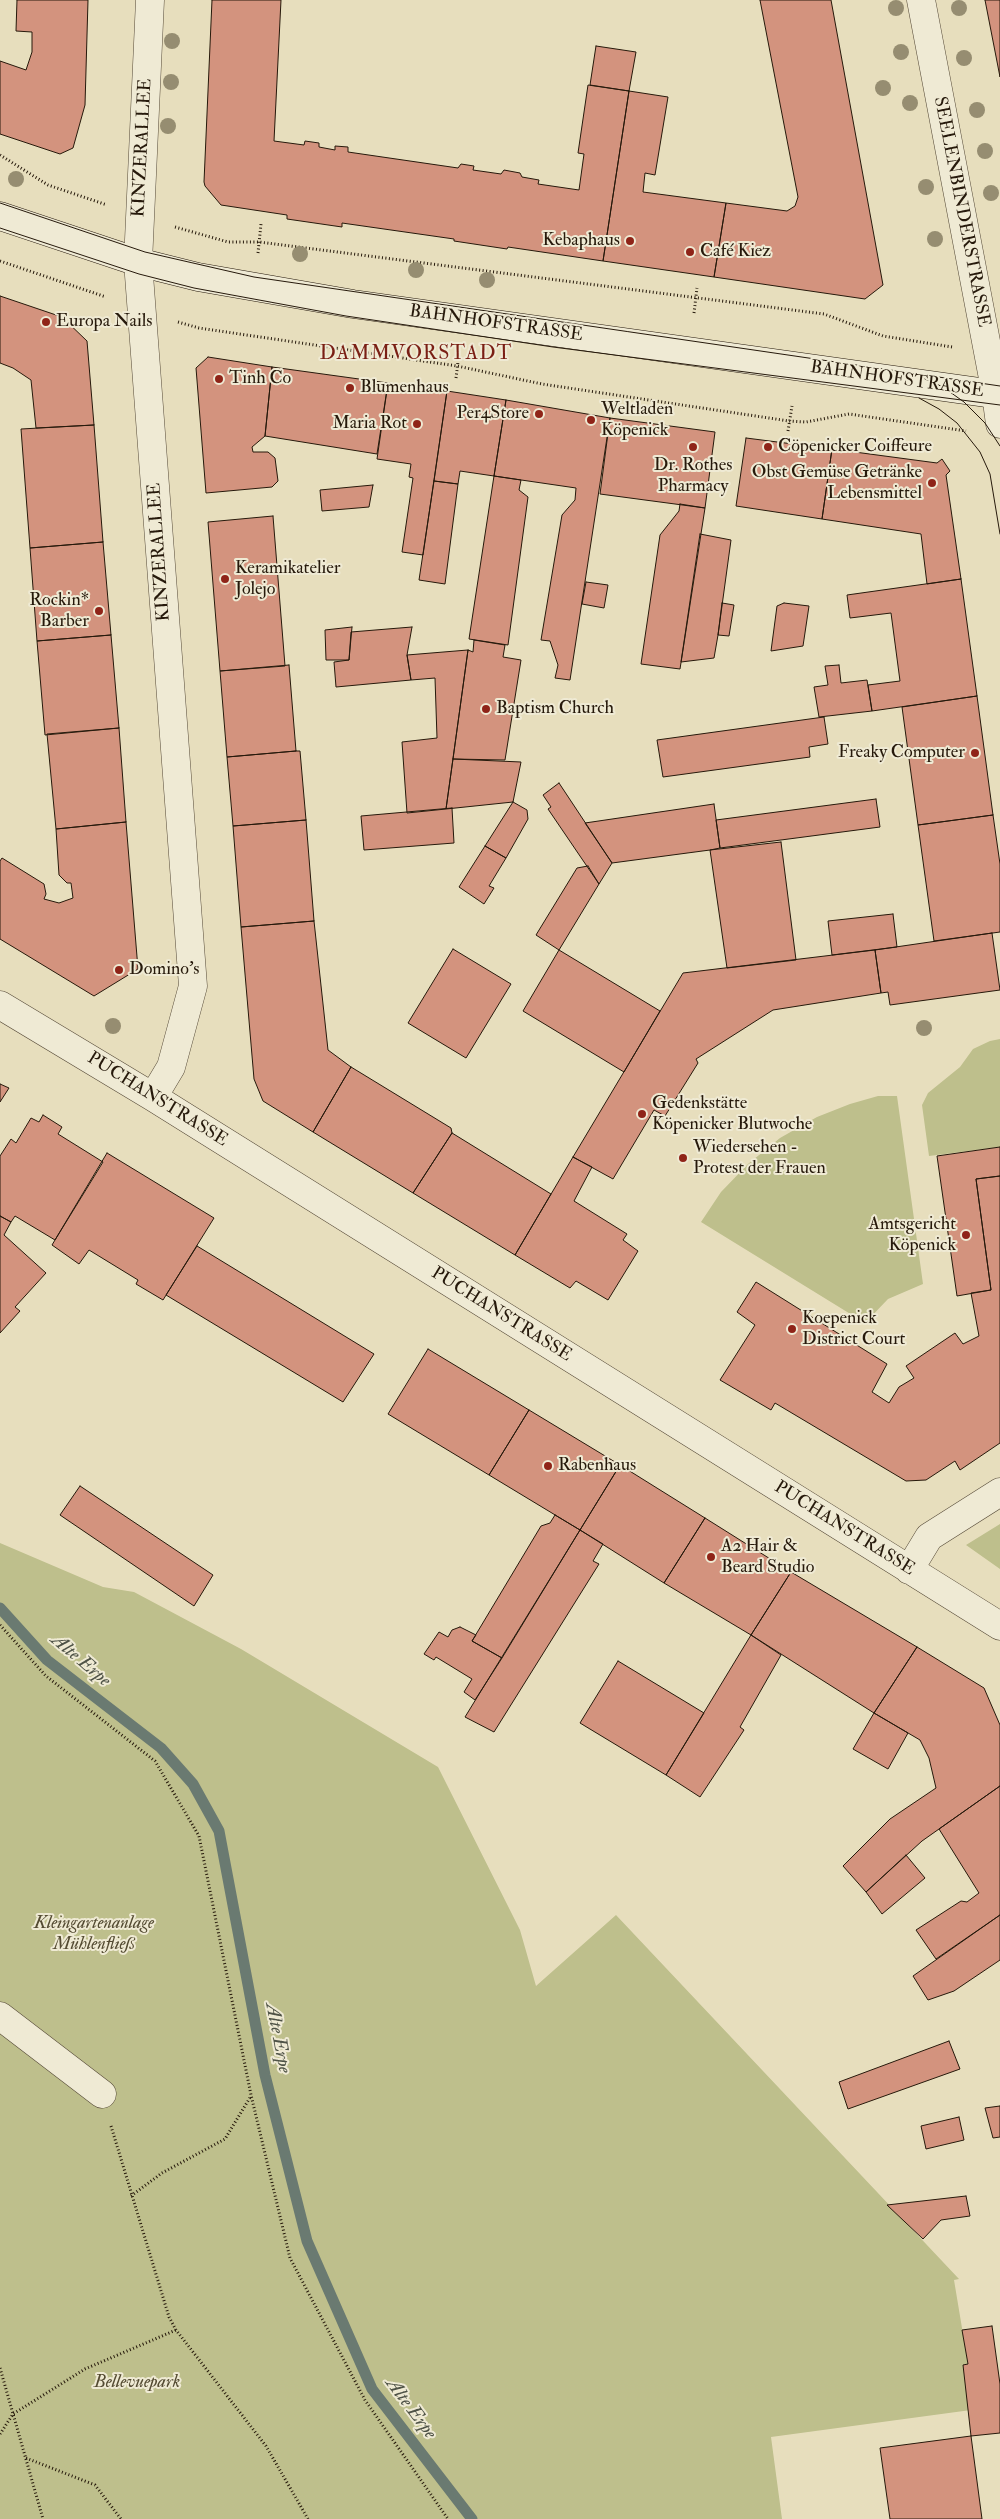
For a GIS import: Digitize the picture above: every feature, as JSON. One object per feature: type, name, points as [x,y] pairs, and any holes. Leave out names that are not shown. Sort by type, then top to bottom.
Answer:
[{"type":"street","name":"KINZERALLEE","points":[[150,0],[138,262],[193,986],[170,1067],[153,1096]]},
{"type":"street","name":"SEELENBINDERSTRASSE","points":[[920,0],[998,395],[1000,424]]},
{"type":"street","name":"BAHNHOFSTRASSE","points":[[0,216],[138,262],[198,277],[353,304],[998,395]]},
{"type":"street","name":"PUCHANSTRASSE","points":[[0,1005],[153,1096],[1000,1626]]},
{"type":"street","points":[[909,1570],[929,1537],[1000,1492]]},
{"type":"street","points":[[0,2016],[102,2094]]},
{"type":"path","points":[[0,154],[48,185],[140,216],[228,242],[259,242],[824,314],[883,336],[902,339]]},
{"type":"path","points":[[257,258],[261,224]]},
{"type":"path","points":[[0,261],[199,328],[458,366],[542,384],[790,421],[806,422],[849,414],[974,432]]},
{"type":"path","points":[[694,313],[697,288]]},
{"type":"path","points":[[456,378],[459,351]]},
{"type":"path","points":[[788,431],[792,406]]},
{"type":"path","points":[[0,1624],[46,1676],[155,1761],[199,1836],[251,2095],[290,2258],[365,2400],[448,2519]]},
{"type":"path","points":[[102,2094],[168,2317],[266,2446],[308,2519]]},
{"type":"path","points":[[131,2196],[162,2173],[225,2139],[251,2095]]},
{"type":"path","points":[[0,2434],[13,2414],[85,2369],[176,2330]]},
{"type":"path","points":[[0,2368],[43,2519]]},
{"type":"path","points":[[25,2458],[95,2485],[121,2519]]},
{"type":"green space","points":[[1000,1039],[1000,1147],[929,1156],[922,1105],[928,1093],[960,1067],[973,1049],[990,1041]]},
{"type":"green space","points":[[878,1096],[897,1096],[923,1284],[888,1299],[865,1323],[701,1222],[721,1192],[748,1164],[780,1138],[817,1117],[850,1104]]},
{"type":"green space","points":[[1000,1524],[1000,1569],[966,1545]]},
{"type":"green space","points":[[0,1543],[103,1587],[134,1592],[241,1649],[438,1767],[520,1930],[536,1986],[616,1915],[959,2279],[954,2280],[968,2364],[964,2365],[971,2410],[771,2437],[782,2519],[0,2519]]},
{"type":"building","points":[[17,0],[88,0],[85,105],[73,148],[60,154],[0,134],[0,61],[26,70],[32,52],[32,32],[16,31]]},
{"type":"building","points":[[212,0],[281,0],[274,141],[304,145],[305,141],[319,143],[319,147],[335,150],[335,146],[348,147],[348,152],[458,168],[461,164],[474,166],[473,170],[501,174],[504,170],[520,173],[522,177],[539,180],[538,184],[579,190],[584,154],[578,153],[588,85],[629,91],[603,261],[508,247],[507,249],[454,241],[454,239],[342,223],[342,227],[287,219],[287,215],[221,205],[205,186],[204,182]]},
{"type":"building","points":[[760,0],[831,0],[883,285],[865,299],[714,277],[726,203],[787,211],[795,206],[798,197]]},
{"type":"building","points":[[985,0],[1000,0],[1000,77]]},
{"type":"building","points":[[596,46],[636,52],[629,91],[590,85]]},
{"type":"building","points":[[629,91],[668,97],[655,175],[645,173],[643,192],[726,203],[714,277],[603,261]]},
{"type":"building","points":[[0,296],[62,317],[87,341],[94,425],[36,428],[31,380],[13,368],[0,363]]},
{"type":"building","points":[[208,357],[272,367],[265,436],[252,447],[253,452],[268,452],[275,458],[278,481],[272,487],[206,493],[196,368]]},
{"type":"building","points":[[272,367],[388,383],[377,454],[265,436]]},
{"type":"building","points":[[388,383],[447,391],[423,555],[402,552],[413,478],[409,477],[411,464],[377,459]]},
{"type":"building","points":[[447,391],[506,400],[494,476],[460,471],[458,484],[434,481]]},
{"type":"building","points":[[506,400],[610,418],[570,680],[555,678],[558,665],[550,641],[541,640],[562,515],[575,500],[576,488],[494,476]]},
{"type":"building","points":[[610,418],[715,432],[705,508],[600,494]]},
{"type":"building","points":[[94,425],[103,542],[30,548],[21,429]]},
{"type":"building","points":[[746,438],[832,449],[822,519],[736,506]]},
{"type":"building","points":[[832,449],[937,463],[942,459],[950,471],[946,475],[961,579],[927,584],[921,534],[822,519]]},
{"type":"building","points":[[494,476],[521,480],[519,490],[528,497],[508,645],[469,639]]},
{"type":"building","points":[[434,481],[458,484],[445,584],[419,580]]},
{"type":"building","points":[[373,485],[369,507],[322,511],[320,490]]},
{"type":"building","points":[[680,504],[705,508],[680,669],[641,664],[660,535],[679,511]]},
{"type":"building","points":[[273,516],[285,666],[220,671],[208,522]]},
{"type":"building","points":[[700,534],[731,540],[718,635],[714,658],[681,662]]},
{"type":"building","points":[[103,542],[111,635],[37,641],[30,548]]},
{"type":"building","points":[[961,579],[977,696],[872,711],[868,685],[900,681],[891,613],[850,618],[847,595]]},
{"type":"building","points":[[586,582],[608,585],[604,608],[582,604]]},
{"type":"building","points":[[722,603],[734,605],[729,636],[718,635]]},
{"type":"building","points":[[784,603],[809,606],[803,646],[771,651],[777,606]]},
{"type":"building","points":[[352,627],[349,660],[326,660],[325,630]]},
{"type":"building","points":[[412,627],[407,655],[411,680],[336,687],[334,662],[349,660],[351,632]]},
{"type":"building","points":[[111,635],[119,728],[45,735],[37,641]]},
{"type":"building","name":"Baptism Church","points":[[474,640],[505,645],[503,657],[521,660],[505,760],[453,759],[468,650],[473,652]]},
{"type":"building","points":[[468,650],[446,809],[407,813],[402,742],[437,738],[435,678],[411,680],[407,655]]},
{"type":"building","points":[[289,665],[296,751],[227,757],[220,671]]},
{"type":"building","points":[[839,665],[841,683],[867,680],[872,711],[819,717],[814,687],[828,685],[825,666]]},
{"type":"building","points":[[977,696],[993,815],[918,825],[902,707]]},
{"type":"building","points":[[824,717],[828,744],[809,747],[810,757],[663,777],[657,740]]},
{"type":"building","points":[[119,728],[126,822],[56,829],[47,734]]},
{"type":"building","points":[[300,751],[306,820],[233,826],[227,757]]},
{"type":"building","points":[[453,759],[521,762],[513,802],[446,809]]},
{"type":"building","points":[[559,783],[612,863],[599,884],[548,809],[551,807],[543,795]]},
{"type":"building","points":[[876,799],[880,827],[720,848],[716,820]]},
{"type":"building","points":[[513,802],[527,810],[528,819],[506,858],[485,846]]},
{"type":"building","points":[[714,804],[720,848],[710,850],[612,863],[585,823]]},
{"type":"building","points":[[452,808],[454,843],[364,850],[361,816]]},
{"type":"building","points":[[993,815],[1000,864],[1000,932],[934,941],[918,825]]},
{"type":"building","points":[[306,820],[314,921],[241,927],[233,826]]},
{"type":"building","points":[[126,822],[138,969],[94,996],[0,939],[0,861],[2,858],[44,884],[46,894],[44,899],[59,903],[73,898],[71,883],[67,883],[59,875],[56,829]]},
{"type":"building","points":[[781,842],[796,960],[727,968],[710,850]]},
{"type":"building","points":[[485,846],[506,858],[489,886],[494,888],[484,904],[459,887]]},
{"type":"building","points":[[588,866],[599,884],[559,950],[536,935],[577,868]]},
{"type":"building","points":[[893,914],[897,947],[832,955],[828,921]]},
{"type":"building","points":[[314,921],[328,1050],[351,1067],[313,1132],[263,1101],[254,1079],[241,927]]},
{"type":"building","points":[[992,933],[1000,990],[890,1005],[888,992],[881,993],[875,950]]},
{"type":"building","points":[[453,949],[511,984],[466,1058],[408,1023]]},
{"type":"building","points":[[559,950],[660,1011],[624,1072],[523,1011]]},
{"type":"building","points":[[875,950],[881,993],[773,1010],[696,1059],[698,1063],[665,1116],[654,1110],[613,1179],[573,1157],[683,973]]},
{"type":"building","points":[[351,1067],[451,1128],[452,1133],[413,1193],[313,1132]]},
{"type":"building","points":[[0,1084],[9,1088],[0,1102]]},
{"type":"building","points":[[43,1115],[62,1127],[58,1134],[103,1162],[55,1240],[15,1216],[11,1222],[0,1216],[0,1156],[11,1139],[16,1143],[31,1118],[39,1122]]},
{"type":"building","points":[[452,1133],[551,1194],[515,1255],[413,1193]]},
{"type":"building","name":"Amtsgericht Köpenick","points":[[1000,1147],[1000,1176],[976,1179],[991,1290],[957,1296],[937,1156]]},
{"type":"building","points":[[107,1153],[214,1218],[163,1300],[136,1284],[138,1280],[89,1250],[79,1264],[52,1245]]},
{"type":"building","points":[[573,1157],[592,1167],[574,1201],[627,1234],[623,1240],[638,1251],[608,1300],[576,1281],[570,1288],[515,1255]]},
{"type":"building","name":"Koepenick District Court","points":[[1000,1176],[1000,1443],[960,1470],[955,1461],[926,1480],[906,1481],[775,1403],[771,1410],[720,1380],[755,1325],[737,1312],[756,1282],[887,1364],[872,1392],[889,1403],[899,1387],[914,1378],[906,1366],[955,1333],[963,1344],[979,1336],[971,1293],[991,1290],[976,1179]]},
{"type":"building","points":[[0,1216],[11,1222],[4,1235],[46,1273],[15,1307],[20,1311],[0,1333]]},
{"type":"building","points":[[197,1246],[374,1354],[343,1402],[166,1295]]},
{"type":"building","points":[[428,1349],[529,1410],[489,1475],[388,1414]]},
{"type":"building","points":[[529,1410],[620,1465],[580,1530],[489,1475]]},
{"type":"building","points":[[620,1465],[705,1518],[664,1583],[580,1530]]},
{"type":"building","points":[[80,1486],[213,1575],[194,1606],[60,1515]]},
{"type":"building","points":[[555,1515],[580,1530],[502,1658],[472,1641],[541,1526],[550,1523]]},
{"type":"building","points":[[705,1518],[791,1572],[751,1635],[664,1583]]},
{"type":"building","points":[[580,1530],[603,1544],[593,1561],[599,1564],[494,1732],[465,1717]]},
{"type":"building","points":[[791,1572],[917,1647],[874,1713],[751,1635]]},
{"type":"building","points":[[460,1627],[476,1635],[472,1641],[502,1658],[475,1700],[464,1692],[472,1679],[436,1657],[434,1660],[424,1654],[439,1632],[448,1637],[452,1630]]},
{"type":"building","points":[[751,1635],[781,1655],[740,1727],[744,1730],[700,1797],[666,1775]]},
{"type":"building","points":[[917,1647],[984,1688],[1000,1725],[1000,1786],[922,1841],[866,1892],[843,1866],[890,1819],[936,1788],[929,1758],[920,1740],[874,1713]]},
{"type":"building","points":[[618,1661],[704,1713],[666,1775],[580,1723]]},
{"type":"building","points":[[874,1713],[908,1733],[888,1769],[853,1749]]},
{"type":"building","points":[[1000,1786],[1000,1915],[936,1959],[916,1930],[961,1901],[967,1902],[979,1893],[939,1829]]},
{"type":"building","points":[[906,1855],[925,1878],[882,1914],[866,1892]]},
{"type":"building","points":[[1000,1915],[1000,1960],[954,1991],[928,2000],[913,1976]]},
{"type":"building","points":[[949,2041],[960,2069],[848,2109],[839,2082]]},
{"type":"building","points":[[1000,2106],[1000,2137],[993,2138],[985,2108]]},
{"type":"building","points":[[959,2117],[964,2140],[926,2149],[921,2126]]},
{"type":"building","points":[[966,2196],[970,2216],[941,2220],[923,2239],[887,2205]]},
{"type":"building","points":[[992,2326],[1000,2384],[1000,2433],[971,2436],[963,2365],[968,2364],[962,2330]]},
{"type":"building","points":[[971,2436],[982,2519],[890,2519],[880,2448]]},
{"type":"waterway","name":"Alte Erpe","points":[[0,1608],[47,1660],[161,1748],[193,1784],[219,1831],[265,2075],[307,2241],[372,2389],[472,2519]]},
{"type":"tram line","points":[[0,203],[145,252],[254,277],[1000,386]]},
{"type":"tram line","points":[[0,228],[139,274],[194,288],[346,316],[553,347],[1000,405]]},
{"type":"tram line","points":[[925,379],[943,387],[964,402],[985,423],[1000,446]]},
{"type":"tram line","points":[[919,398],[939,409],[957,423],[980,452],[990,474],[1000,534]]},
{"type":"place","name":"Kebaphaus","points":[[630,241]]},
{"type":"place","name":"Café Kiez","points":[[690,252]]},
{"type":"place","name":"Europa Nails","points":[[46,322]]},
{"type":"place","name":"Tinh Co","points":[[219,379]]},
{"type":"place","name":"Blumenhaus","points":[[350,388]]},
{"type":"place","name":"Per4Store","points":[[539,414]]},
{"type":"place","name":"Weltladen Köpenick","points":[[591,420]]},
{"type":"place","name":"Maria Rot","points":[[417,424]]},
{"type":"place","name":"Dr. Rothes Pharmacy","points":[[693,447]]},
{"type":"place","name":"Cöpenicker Coiffeure","points":[[768,447]]},
{"type":"place","name":"Obst Gemüse Getränke Lebensmittel","points":[[932,483]]},
{"type":"place","name":"Keramikatelier Jolejo","points":[[225,579]]},
{"type":"place","name":"Rockin* Barber","points":[[99,611]]},
{"type":"place","name":"Baptism Church","points":[[486,709]]},
{"type":"place","name":"Freaky Computer","points":[[975,753]]},
{"type":"place","name":"Domino's","points":[[119,970]]},
{"type":"place","name":"Gedenkstätte Köpenicker Blutwoche","points":[[642,1114]]},
{"type":"place","name":"Wiedersehen - Protest der Frauen","points":[[683,1158]]},
{"type":"place","name":"Amtsgericht Köpenick","points":[[966,1235]]},
{"type":"place","name":"Koepenick District Court","points":[[792,1329]]},
{"type":"place","name":"Rabenhaus","points":[[548,1466]]},
{"type":"place","name":"A2 Hair & Beard Studio","points":[[711,1557]]},
{"type":"district","name":"DAMMVORSTADT","points":[[416,355]]},
{"type":"park label","name":"Kleingartenanlage Mühlenfließ","points":[[94,1934]]},
{"type":"park label","name":"Bellevuepark","points":[[137,2383]]}]
